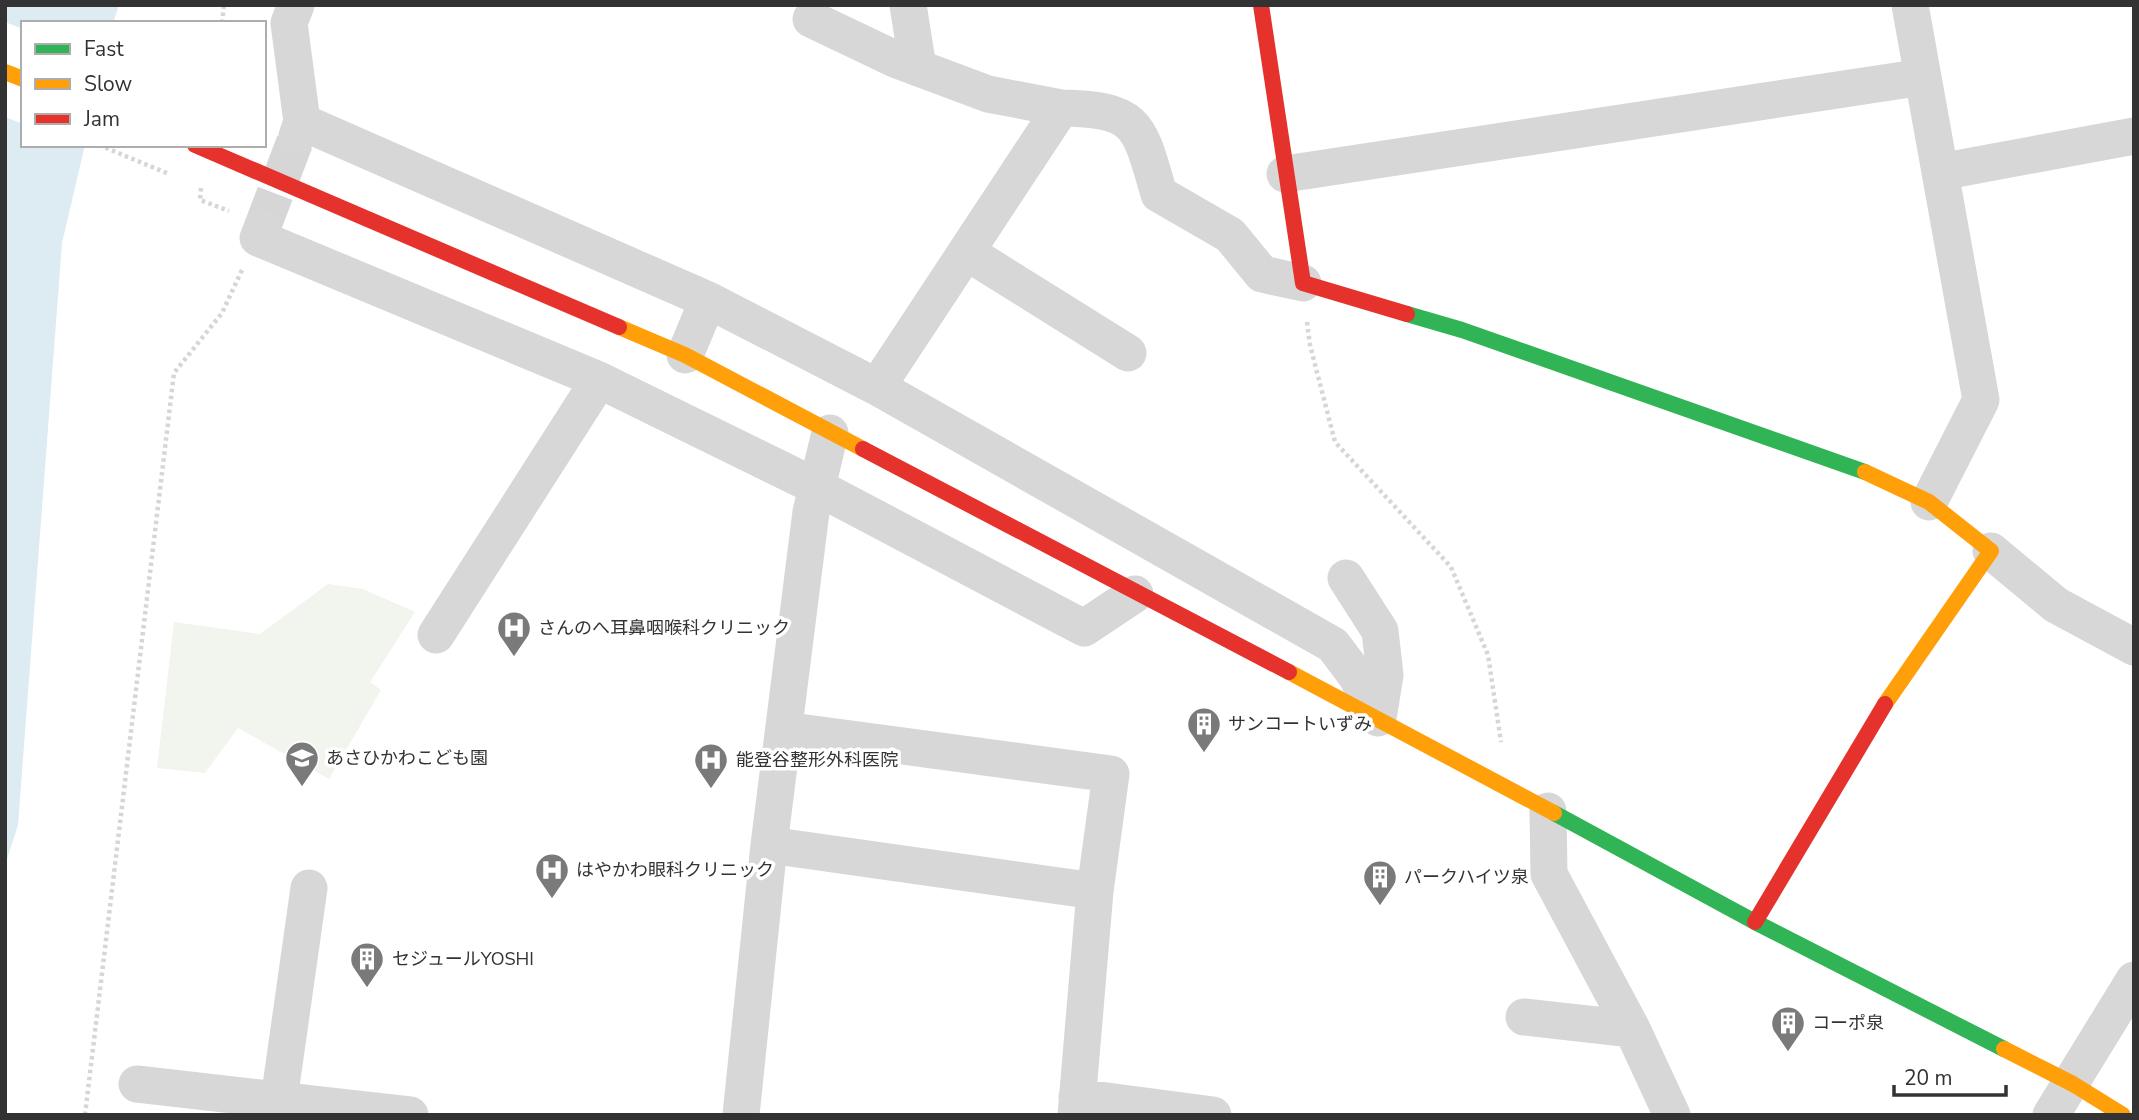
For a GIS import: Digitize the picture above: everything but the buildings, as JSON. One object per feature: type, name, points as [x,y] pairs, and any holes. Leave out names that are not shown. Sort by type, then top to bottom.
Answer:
[{"type":"street","points":[[296,5],[289,23],[300,129],[708,300],[877,387],[1333,645],[1357,677],[1378,718]]},
{"type":"street","points":[[908,5],[918,68]]},
{"type":"street","points":[[1261,5],[1303,283]]},
{"type":"street","points":[[1910,5],[1981,400],[1929,502]]},
{"type":"street","points":[[811,19],[918,68],[988,94],[1061,108],[1095,109],[1128,119],[1144,144],[1159,194],[1230,235],[1262,274],[1303,283],[1462,330],[1883,478],[1929,502],[2056,605],[2134,647]]},
{"type":"street","points":[[1285,174],[1614,121],[1923,77]]},
{"type":"street","points":[[877,387],[968,253],[1061,108]]},
{"type":"street","points":[[1940,172],[2134,136]]},
{"type":"street","points":[[200,147],[685,355],[1135,594],[1378,718],[1755,922],[2073,1084],[2123,1115]]},
{"type":"street","points":[[260,233],[599,380],[817,487],[1084,628],[1135,594]]},
{"type":"street","points":[[968,253],[1128,353]]},
{"type":"street","points":[[685,355],[708,300]]},
{"type":"street","points":[[436,635],[599,380]]},
{"type":"street","points":[[741,1115],[769,845],[784,730],[817,487],[830,433]]},
{"type":"street","points":[[1755,922],[1898,684],[1991,551]]},
{"type":"street","points":[[1346,579],[1380,631],[1385,675],[1378,718]]},
{"type":"street","points":[[784,730],[1111,774],[1095,891],[1076,1106],[1213,1115]]},
{"type":"street","points":[[1548,811],[1549,874],[1632,1028],[1672,1115]]},
{"type":"street","points":[[769,845],[1095,891]]},
{"type":"street","points":[[279,1100],[309,888]]},
{"type":"street","points":[[2051,1115],[2073,1084],[2134,980]]},
{"type":"street","points":[[1524,1017],[1632,1028]]},
{"type":"street","points":[[137,1084],[410,1115]]},
{"type":"path","points":[[104,147],[173,175]]},
{"type":"path","points":[[85,1115],[174,373],[222,313],[260,233]]},
{"type":"path","points":[[1303,283],[1310,345],[1335,442],[1451,568],[1488,654],[1501,726],[1501,786]]},
{"type":"shaded area","points":[[5,5],[119,5],[114,21],[21,21],[21,147],[85,147],[62,243],[18,825],[5,865]]},
{"type":"shaded area","points":[[328,584],[363,589],[415,612],[370,682],[381,690],[329,779],[238,728],[205,773],[157,768],[174,622],[260,634]]},
{"type":"pier","points":[[5,22],[21,28],[21,123],[5,117]]},
{"type":"tunnel","points":[[262,228],[297,136]]},
{"type":"traffic: fast","points":[[1407,314],[1462,330],[1865,472]]},
{"type":"traffic: fast","points":[[1554,813],[1755,922],[2004,1049]]},
{"type":"traffic: slow","points":[[5,72],[21,78]]},
{"type":"traffic: slow","points":[[619,327],[685,355],[863,449]]},
{"type":"traffic: slow","points":[[1865,472],[1929,502],[1991,551],[1885,704]]},
{"type":"traffic: slow","points":[[1289,672],[1554,813]]},
{"type":"traffic: slow","points":[[2004,1049],[2073,1084],[2123,1115]]},
{"type":"traffic: jam","points":[[1261,5],[1303,283],[1407,314]]},
{"type":"traffic: jam","points":[[200,147],[619,327]]},
{"type":"traffic: jam","points":[[863,449],[1289,672]]},
{"type":"traffic: jam","points":[[1755,922],[1885,704]]},
{"type":"place","name":"さんのへ耳鼻咽喉科クリニック","points":[[514,658]]},
{"type":"place","name":"サンコートいずみ","points":[[1204,754]]},
{"type":"place","name":"あさひかわこども園","points":[[302,788]]},
{"type":"place","name":"能登谷整形外科医院","points":[[711,790]]},
{"type":"place","name":"はやかわ眼科クリニック","points":[[552,900]]},
{"type":"place","name":"パークハイツ泉","points":[[1380,907]]},
{"type":"place","name":"セジュールYOSHI","points":[[367,989]]},
{"type":"place","name":"コーポ泉","points":[[1788,1053]]}]
